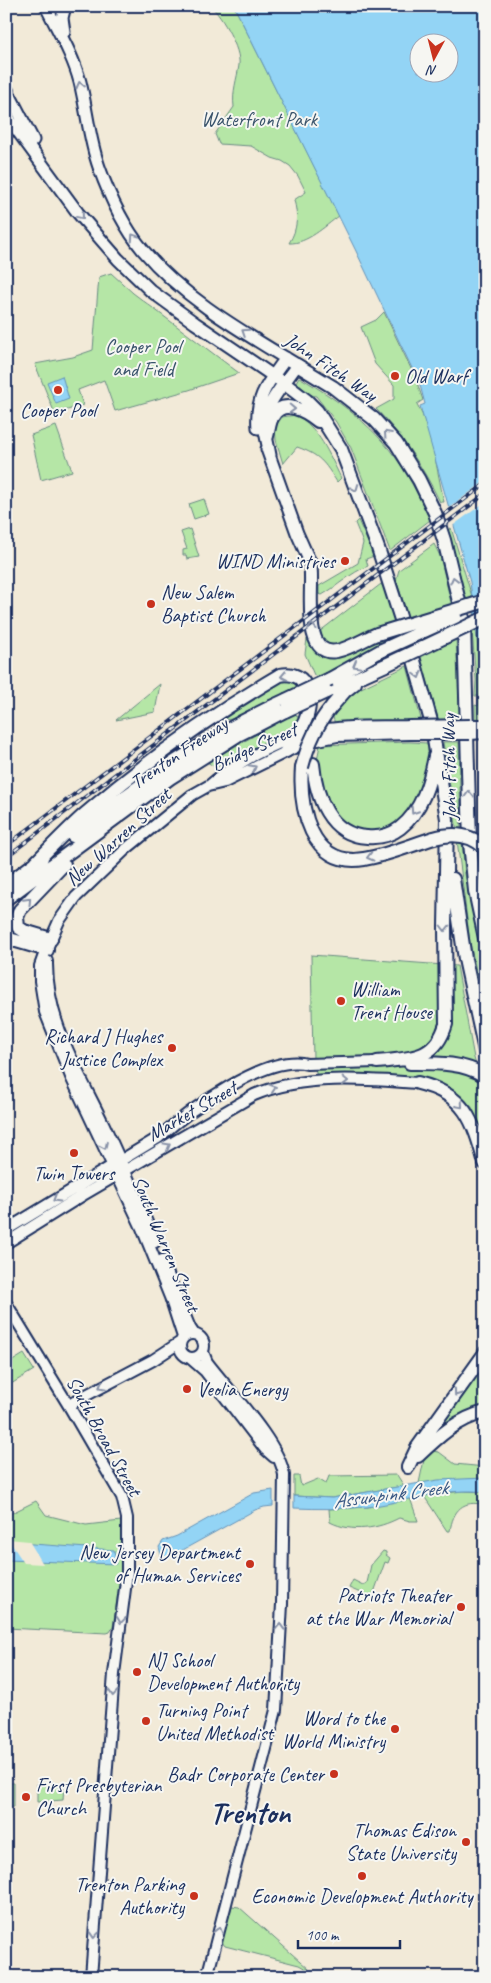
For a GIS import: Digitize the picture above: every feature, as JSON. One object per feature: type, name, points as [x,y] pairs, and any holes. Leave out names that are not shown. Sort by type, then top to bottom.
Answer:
[{"type":"highway","name":"John Fitch Way","points":[[46,6],[69,51],[80,80],[93,146],[101,173],[112,200],[142,249],[181,288],[197,300],[333,387],[374,419],[396,443],[419,480],[435,513],[444,540],[464,622],[470,843],[475,891],[485,938]]},
{"type":"highway","points":[[65,6],[62,24],[69,51]]},
{"type":"highway","points":[[6,88],[52,177]]},
{"type":"highway","points":[[6,115],[78,213],[112,253],[150,291],[241,356],[285,384],[311,406],[341,449],[378,548],[413,657],[431,721],[464,950],[485,1050]]},
{"type":"highway","points":[[241,356],[253,368],[259,380],[261,396],[258,428],[270,455],[297,533],[310,562],[312,575],[311,628],[316,643],[325,650],[335,651],[377,634],[485,602]]},
{"type":"highway","points":[[261,396],[273,376],[292,361]]},
{"type":"highway","points":[[270,455],[264,427],[268,408],[285,384],[292,361]]},
{"type":"highway","points":[[267,436],[271,418],[280,409],[288,407],[300,409],[328,428]]},
{"type":"highway","name":"Trenton Freeway","points":[[6,899],[98,832],[163,769],[212,745],[238,735],[382,650],[485,602]]},
{"type":"highway","points":[[485,618],[382,667],[345,691],[317,726],[301,796],[308,826],[319,843],[330,852],[345,858],[364,859],[446,834],[474,840],[485,848]]},
{"type":"highway","name":"Trenton Freeway","points":[[285,706],[326,692],[382,667]]},
{"type":"highway","points":[[6,884],[36,862],[85,814],[163,769],[198,728],[223,708],[280,675],[292,674],[299,676],[306,684],[309,695],[307,713],[295,739],[286,751]]},
{"type":"highway","points":[[307,766],[318,795],[330,817],[349,833],[373,838],[394,831],[410,818],[427,786],[436,749]]},
{"type":"highway","points":[[378,1062],[416,1057],[430,1051],[440,1039],[446,1024],[447,827]]},
{"type":"highway","points":[[49,945],[18,927],[17,917],[20,910],[98,832]]},
{"type":"highway","points":[[470,843],[485,903]]},
{"type":"highway","points":[[6,938],[49,945]]},
{"type":"highway","points":[[378,1062],[441,1063],[465,1067],[485,1076]]},
{"type":"highway","points":[[418,1083],[443,1091],[460,1105],[469,1118],[485,1163]]},
{"type":"highway","points":[[485,1353],[416,1448],[408,1466],[441,1434],[466,1418],[485,1412]]},
{"type":"main road","name":"Bridge Street","points":[[208,786],[225,782],[304,743],[337,736],[485,725]]},
{"type":"main road","name":"Bridge Street","points":[[208,786],[223,774],[268,748],[328,729],[485,733]]},
{"type":"main road","name":"New Warren Street","points":[[119,1168],[71,1077],[45,1012],[40,981],[40,966],[59,921],[83,889],[161,820],[192,795],[208,786]]},
{"type":"main road","name":"Market Street","points":[[6,1243],[119,1168],[170,1127],[222,1090],[254,1074],[297,1061],[307,1064],[378,1062]]},
{"type":"main road","name":"Market Street","points":[[6,1230],[268,1089],[291,1084],[329,1080],[418,1083]]},
{"type":"main road","name":"South Warren Street","points":[[119,1168],[172,1282],[189,1327],[194,1334]]},
{"type":"main road","name":"South Warren Street","points":[[119,1168],[170,1297],[181,1340]]},
{"type":"main road","name":"South Broad Street","points":[[6,1304],[122,1496],[127,1518],[127,1573],[114,1674],[91,1977]]},
{"type":"main road","points":[[153,1360],[188,1334],[194,1334],[203,1341],[203,1352],[207,1362],[263,1433],[281,1462],[284,1475],[282,1604],[276,1710],[207,1977]]},
{"type":"main road","points":[[181,1340],[180,1351],[205,1371],[265,1449],[281,1462]]},
{"type":"main road","points":[[69,1406],[76,1400],[153,1360],[170,1355],[199,1356],[203,1352]]},
{"type":"green space","name":"Waterfront Park","points":[[211,6],[234,6],[339,216],[316,234],[302,241],[289,243],[296,222],[294,200],[306,192],[298,176],[290,166],[251,146],[219,144],[215,134],[234,107],[239,58],[230,34]]},
{"type":"green space","name":"Cooper Pool and Field","points":[[111,273],[133,293],[239,373],[189,390],[115,411],[104,380],[78,390],[83,405],[55,414],[35,364],[73,357],[93,350],[99,277]]},
{"type":"green space","points":[[384,312],[415,377],[423,400],[417,404],[427,426],[444,502],[440,502],[412,453],[376,409],[394,399],[394,385],[375,364],[361,327],[376,320]]},
{"type":"green space","points":[[299,377],[348,409],[376,435],[401,465],[416,491],[430,520],[390,551],[351,448],[336,422],[316,396],[311,395],[296,382]]},
{"type":"green space","points":[[296,415],[311,427],[323,442],[341,478],[337,482],[321,460],[297,447],[283,464],[276,440],[275,427],[282,417]]},
{"type":"green space","points":[[56,426],[72,471],[41,480],[31,435]]},
{"type":"green space","points":[[204,499],[209,514],[194,519],[189,504]]},
{"type":"green space","points":[[358,520],[374,556],[366,559],[368,566],[355,572],[322,595],[319,594],[319,586],[358,563],[363,543],[355,523]]},
{"type":"green space","points":[[451,528],[473,600],[467,602],[448,530]]},
{"type":"green space","points":[[190,529],[199,557],[187,559],[186,555],[183,555],[183,550],[187,549],[181,532]]},
{"type":"green space","points":[[434,544],[440,556],[452,607],[409,619],[396,580],[399,570]]},
{"type":"green space","points":[[381,584],[387,593],[396,622],[352,638],[352,640],[341,646],[325,645],[319,632]]},
{"type":"green space","points":[[476,629],[480,674],[480,721],[475,721],[475,705],[478,706],[479,696],[475,696],[476,680],[472,631]]},
{"type":"green space","points":[[387,636],[388,640],[318,677],[314,675],[305,654],[307,639],[311,647],[318,652]]},
{"type":"green space","points":[[456,638],[460,722],[439,722],[420,655]]},
{"type":"green space","points":[[407,666],[421,719],[407,723],[335,724],[332,714],[347,696],[350,697],[359,689]]},
{"type":"green space","points":[[284,679],[299,683],[293,689],[232,719],[214,721]]},
{"type":"green space","points":[[160,684],[155,712],[116,720]]},
{"type":"green space","points":[[295,713],[299,719],[290,733],[259,746],[228,764],[215,767],[207,762]]},
{"type":"green space","points":[[443,742],[459,742],[461,832],[457,831]]},
{"type":"green space","points":[[428,743],[428,769],[411,811],[391,829],[357,833],[332,816],[319,784],[317,760],[320,745]]},
{"type":"green space","points":[[457,840],[462,842],[465,874],[485,967],[485,1012],[470,943]]},
{"type":"green space","points":[[311,955],[457,966],[474,1058],[485,1096],[485,1144],[472,1107],[453,1092],[413,1079],[317,1077],[313,1059]]},
{"type":"green space","points":[[24,1354],[34,1370],[6,1387],[6,1365]]},
{"type":"green space","points":[[485,1362],[485,1410],[447,1425],[444,1421]]},
{"type":"green space","points":[[432,1451],[439,1452],[455,1464],[485,1467],[485,1478],[419,1483],[424,1460]]},
{"type":"green space","points":[[397,1475],[404,1486],[332,1498],[294,1496],[294,1476],[299,1476],[301,1486],[318,1479],[326,1484],[329,1476]]},
{"type":"green space","points":[[462,1491],[485,1492],[485,1505],[471,1504],[460,1508],[454,1517],[450,1531],[447,1531],[424,1496]]},
{"type":"green space","points":[[410,1498],[418,1521],[399,1518],[382,1525],[365,1528],[347,1528],[330,1522],[329,1509],[368,1507]]},
{"type":"green space","points":[[36,1501],[46,1515],[86,1525],[121,1521],[122,1564],[113,1627],[110,1632],[6,1628],[6,1516]]},
{"type":"green space","points":[[383,1551],[390,1558],[388,1563],[385,1562],[372,1598],[349,1588],[353,1580],[363,1585],[367,1583],[371,1565]]},
{"type":"green space","points":[[6,1783],[14,1783],[14,1807],[11,1807],[10,1810],[6,1810]]},
{"type":"green space","points":[[37,1784],[64,1784],[63,1800],[37,1802]]},
{"type":"green space","points":[[232,1906],[239,1907],[309,1969],[225,1946],[222,1942]]},
{"type":"water","points":[[234,6],[485,6],[485,753],[480,655],[470,582],[420,406],[425,404],[420,385],[355,249]]},
{"type":"water","name":"Cooper Pool","points":[[62,376],[69,399],[56,404],[47,382]]},
{"type":"water","name":"Assunpink Creek","points":[[485,1478],[485,1492],[440,1493],[367,1507],[294,1508],[294,1496],[332,1498],[438,1480]]},
{"type":"water","points":[[273,1490],[273,1506],[255,1510],[170,1557],[162,1559],[159,1547],[163,1541],[177,1536],[254,1493]]},
{"type":"water","points":[[6,1542],[114,1550],[116,1564],[6,1560]]},
{"type":"pier","points":[[485,481],[485,502],[451,527],[446,510]]},
{"type":"pier","points":[[8,1539],[29,1541],[43,1564],[24,1563]]},
{"type":"railway","points":[[6,846],[485,484]]},
{"type":"railway","points":[[6,857],[485,494]]},
{"type":"place","name":"Old Warf","points":[[395,376]]},
{"type":"place","name":"Cooper Pool","points":[[58,390]]},
{"type":"place","name":"WIND Ministries","points":[[345,561]]},
{"type":"place","name":"New Salem Baptist Church","points":[[151,604]]},
{"type":"place","name":"William Trent House","points":[[341,1001]]},
{"type":"place","name":"Richard J Hughes Justice Complex","points":[[172,1048]]},
{"type":"place","name":"Twin Towers","points":[[74,1153]]},
{"type":"place","name":"Veolia Energy","points":[[187,1389]]},
{"type":"place","name":"New Jersey Department of Human Services","points":[[250,1564]]},
{"type":"place","name":"Patriots Theater at the War Memorial","points":[[461,1607]]},
{"type":"place","name":"NJ School Development Authority","points":[[137,1672]]},
{"type":"place","name":"Turning Point United Methodist","points":[[146,1721]]},
{"type":"place","name":"Word to the World Ministry","points":[[395,1729]]},
{"type":"place","name":"Badr Corporate Center","points":[[334,1774]]},
{"type":"place","name":"First Presbyterian Church","points":[[26,1797]]},
{"type":"place","name":"Thomas Edison State University","points":[[466,1842]]},
{"type":"place","name":"Economic Development Authority","points":[[362,1876]]},
{"type":"place","name":"Trenton Parking Authority","points":[[194,1896]]},
{"type":"district","name":"Trenton","points":[[250,1813]]}]
